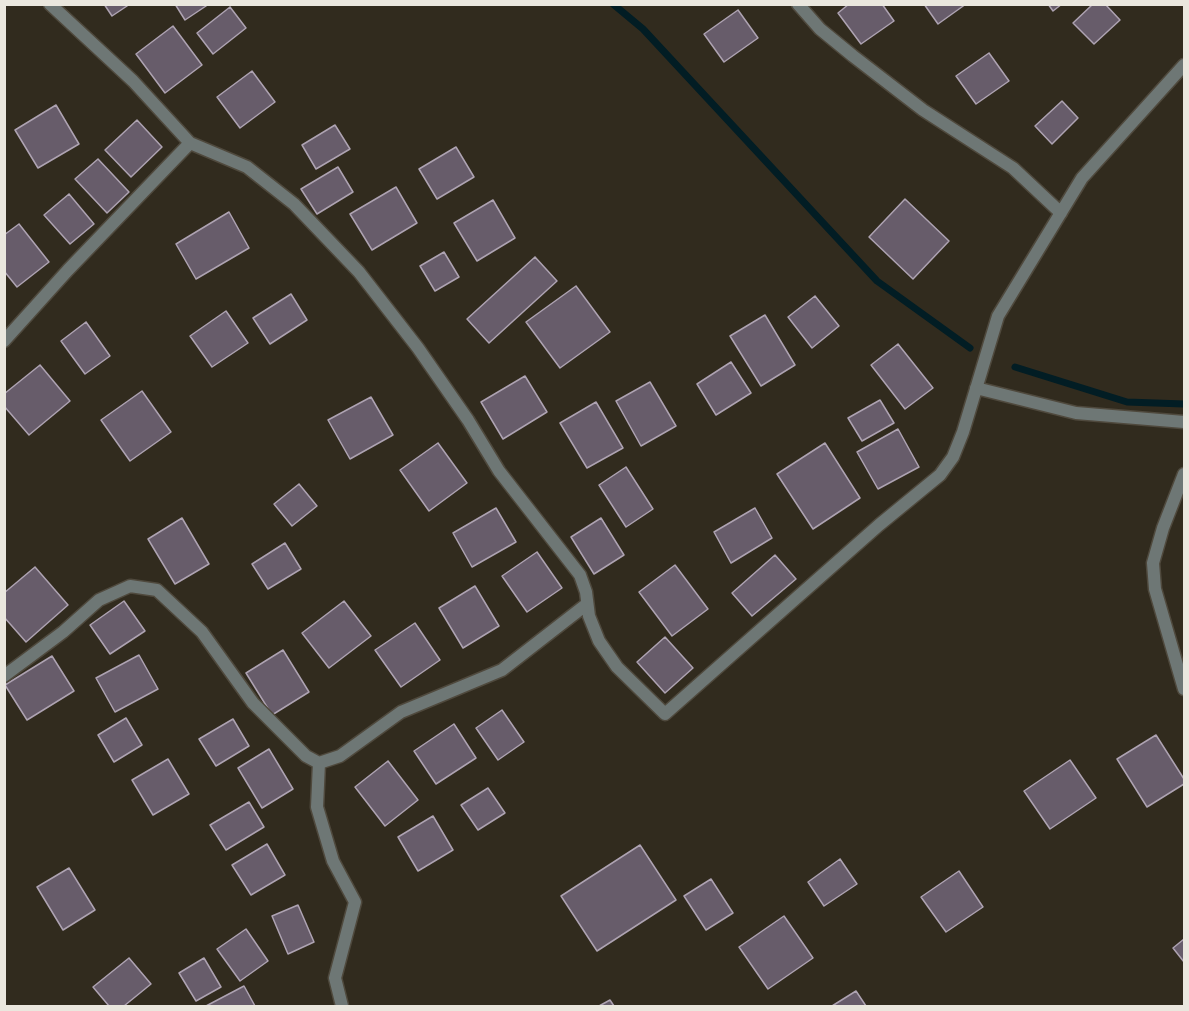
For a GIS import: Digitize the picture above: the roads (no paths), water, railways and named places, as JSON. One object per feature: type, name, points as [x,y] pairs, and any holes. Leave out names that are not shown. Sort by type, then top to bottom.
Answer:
[{"type":"street","points":[[50,4],[133,81],[190,143],[247,167],[294,204],[359,272],[443,384],[499,471],[580,576],[592,624],[605,650],[618,667],[665,714],[870,532],[940,475],[953,457],[998,316],[1082,178],[1185,65]]},
{"type":"street","points":[[798,4],[820,29],[853,56],[923,110],[1013,168],[1060,213]]},
{"type":"street","points":[[4,341],[68,270],[190,143]]},
{"type":"street","points":[[976,388],[1076,413],[1185,422]]},
{"type":"street","points":[[1185,474],[1163,528],[1154,563],[1155,589],[1185,689]]},
{"type":"street","points":[[4,676],[99,600],[130,586],[157,590],[202,632],[253,703],[306,756],[319,763],[340,756],[401,712],[502,670],[587,604]]},
{"type":"street","points":[[319,763],[316,807],[333,861],[355,903],[334,978],[342,1006]]},
{"type":"waterway","points":[[613,4],[643,29],[877,281],[970,348]]},
{"type":"waterway","points":[[1015,367],[1127,402],[1184,404]]}]
